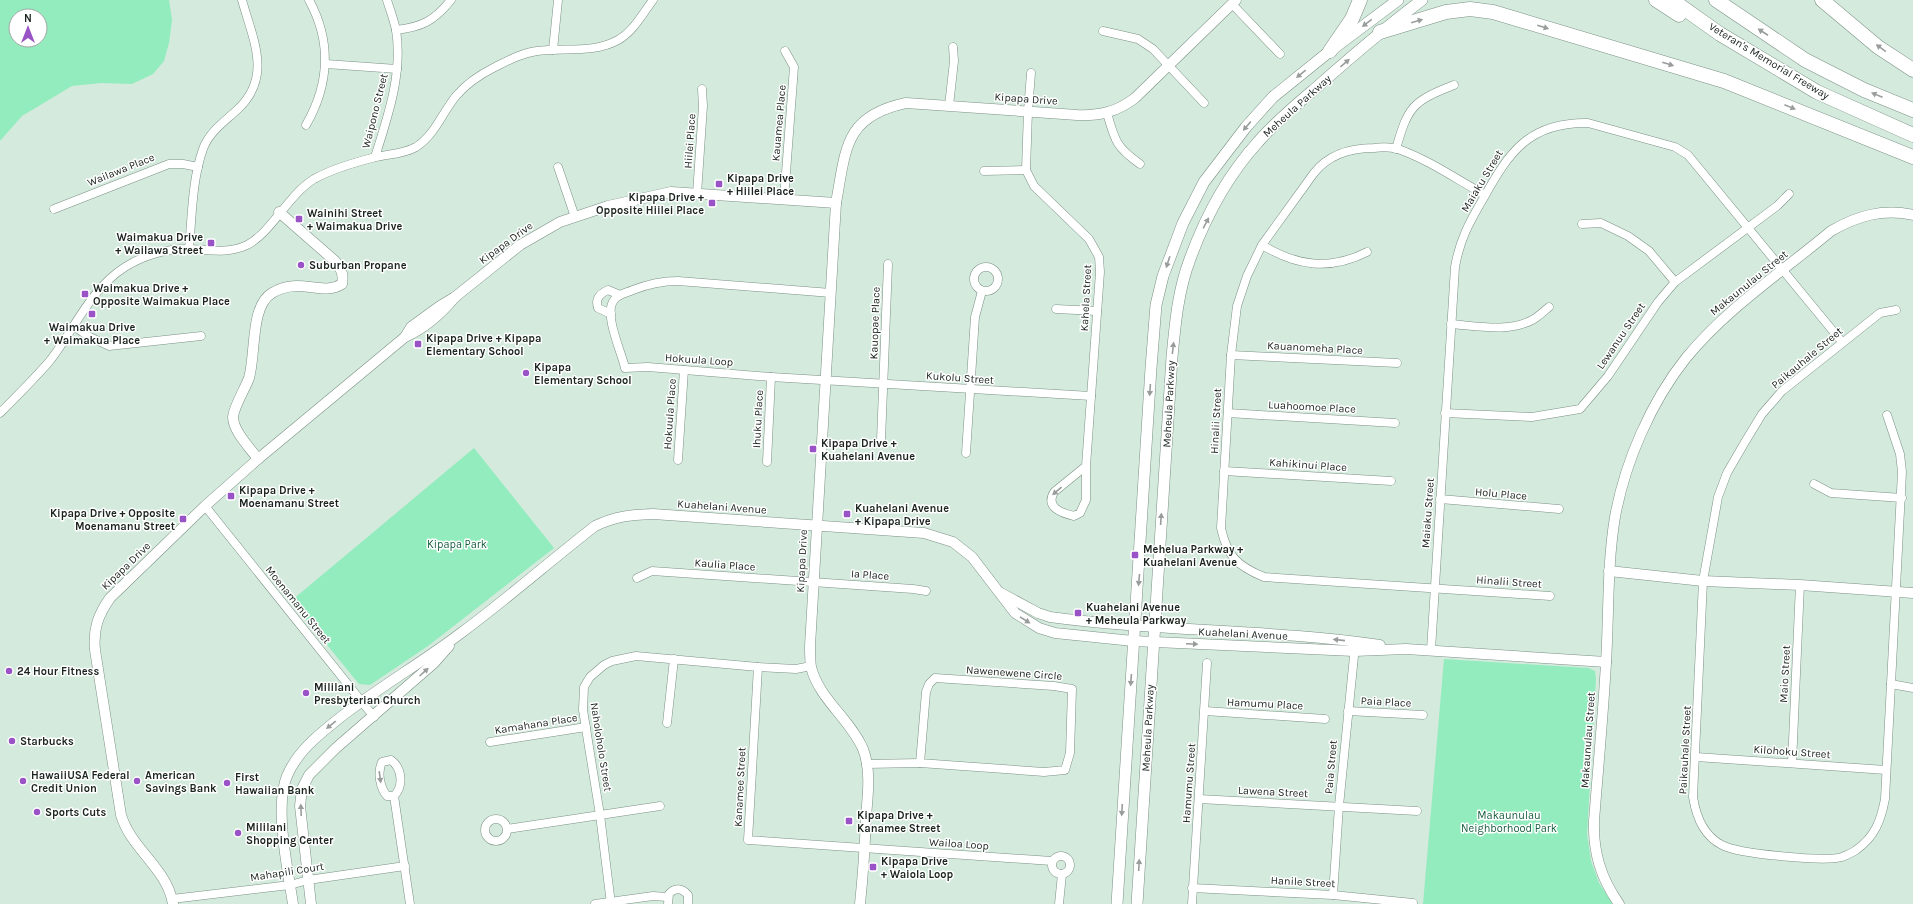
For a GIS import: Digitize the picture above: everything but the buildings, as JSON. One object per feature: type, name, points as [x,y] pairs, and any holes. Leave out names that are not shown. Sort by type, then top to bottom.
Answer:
[{"type":"highway","points":[[1330,51],[1352,19],[1360,0]]},
{"type":"highway","points":[[1656,0],[1722,44],[1817,92]]},
{"type":"highway","name":"Veteran's Memorial Freeway","points":[[1672,0],[1720,34],[1817,92],[1913,135]]},
{"type":"highway","name":"Veteran's Memorial Freeway","points":[[1716,0],[1736,15],[1806,60],[1864,90],[1913,110]]},
{"type":"highway","points":[[1721,0],[1736,15]]},
{"type":"highway","points":[[1822,0],[1878,47],[1913,70]]},
{"type":"highway","points":[[1380,32],[1446,12],[1470,9],[1493,12],[1724,81],[1913,157]]},
{"type":"main road","name":"Meheula Parkway","points":[[1117,904],[1156,305],[1171,252],[1183,223],[1204,182],[1246,127],[1273,98],[1330,51],[1398,0]]},
{"type":"main road","name":"Meheula Parkway","points":[[1137,904],[1172,357],[1176,320],[1189,261],[1202,229],[1226,185],[1257,142],[1289,111],[1380,32],[1422,0]]},
{"type":"street","points":[[189,248],[198,167],[204,148],[210,136],[249,98],[258,72],[258,54],[242,0]]},
{"type":"street","points":[[306,126],[317,100],[326,64],[324,37],[309,0]]},
{"type":"street","name":"Waipono Street","points":[[375,157],[388,115],[397,68],[396,30],[387,0]]},
{"type":"street","points":[[396,30],[416,28],[442,10],[450,0]]},
{"type":"street","points":[[553,50],[558,0]]},
{"type":"street","points":[[0,413],[48,362],[74,326],[93,296],[108,279],[124,268],[140,259],[162,251],[189,248],[224,252],[238,249],[249,244],[259,236],[279,212],[313,180],[336,169],[375,157],[403,152],[415,148],[430,135],[466,85],[493,68],[519,55],[536,51],[586,50],[606,46],[620,39],[632,28],[653,0]]},
{"type":"street","points":[[1234,2],[1280,54]]},
{"type":"street","name":"Kipapa Drive","points":[[860,904],[865,848],[868,780],[866,764],[863,750],[854,732],[823,692],[815,677],[811,666],[810,646],[816,525],[827,380],[836,203],[845,152],[851,137],[860,125],[879,111],[906,103],[1094,116],[1107,113],[1124,106],[1234,2]]},
{"type":"street","points":[[1103,31],[1138,39],[1169,64],[1204,103]]},
{"type":"street","points":[[949,106],[954,61],[953,47]]},
{"type":"street","name":"Kauamea Place","points":[[784,199],[794,67],[785,51]]},
{"type":"street","points":[[326,64],[397,68]]},
{"type":"street","points":[[984,171],[1026,170],[1031,73]]},
{"type":"street","points":[[1396,149],[1404,122],[1412,108],[1428,95],[1454,86]]},
{"type":"street","name":"Hiilei Place","points":[[697,194],[703,106],[702,89]]},
{"type":"street","points":[[1107,113],[1117,145],[1140,164]]},
{"type":"street","name":"Maiaku Street","points":[[1431,650],[1451,324],[1455,266],[1458,250],[1463,234],[1501,168],[1513,152],[1530,137],[1543,130],[1558,126],[1573,123],[1588,123],[1674,147],[1688,156],[1842,342]]},
{"type":"street","name":"Hinalii Street","points":[[1485,195],[1431,163],[1396,149],[1358,148],[1341,152],[1321,164],[1262,244],[1242,290],[1234,321],[1221,528],[1224,539],[1236,561],[1246,570],[1264,577],[1550,596]]},
{"type":"street","name":"Wailawa Place","points":[[54,209],[169,164],[183,164],[198,167]]},
{"type":"street","points":[[558,167],[575,217]]},
{"type":"street","name":"Kahela Street","points":[[1026,170],[1034,186],[1089,239],[1099,257],[1100,272],[1086,466],[1086,500],[1080,513],[1074,516],[1067,515],[1054,507],[1050,498],[1054,492],[1086,466]]},
{"type":"street","name":"Kipapa Drive","points":[[172,902],[162,875],[124,826],[96,658],[95,629],[100,612],[110,598],[205,506],[258,458],[405,337],[418,331],[444,311],[455,297],[520,245],[540,232],[575,217],[608,206],[671,192],[836,203]]},
{"type":"street","name":"Lewanuu Street","points":[[1446,413],[1532,417],[1580,409],[1608,376],[1658,302],[1675,282],[1790,194]]},
{"type":"street","points":[[258,458],[236,429],[233,419],[234,411],[246,387],[251,371],[256,321],[260,307],[271,293],[286,286],[300,285],[330,290],[342,284],[344,276],[342,270],[335,261],[279,212]]},
{"type":"street","name":"Makaunulau Street","points":[[1619,904],[1602,875],[1594,842],[1606,662],[1609,571],[1615,518],[1621,487],[1632,456],[1650,415],[1685,360],[1704,337],[1745,299],[1831,231],[1857,218],[1870,214],[1887,212],[1913,215]]},
{"type":"street","points":[[1582,224],[1601,223],[1628,236],[1649,251],[1675,282]]},
{"type":"street","points":[[1262,244],[1275,252],[1307,264],[1334,264],[1349,261],[1367,252]]},
{"type":"street","name":"Kauopae Place","points":[[880,440],[884,384],[888,264]]},
{"type":"street","points":[[620,295],[608,290],[602,292],[596,303],[598,308],[611,314],[611,307],[614,300],[620,295],[652,283],[678,281],[832,293]]},
{"type":"street","points":[[966,453],[975,317],[982,291]]},
{"type":"street","points":[[1451,324],[1504,327],[1519,325],[1534,319],[1549,308]]},
{"type":"street","points":[[1056,309],[1097,311]]},
{"type":"street","name":"Paikauhale Street","points":[[1887,415],[1900,454],[1902,498],[1886,770],[1881,817],[1876,829],[1866,842],[1855,851],[1842,857],[1817,858],[1745,851],[1723,846],[1705,829],[1695,808],[1693,797],[1703,581],[1718,497],[1727,473],[1745,442],[1762,414],[1782,390],[1880,313],[1896,310]]},
{"type":"street","name":"Hokuula Loop","points":[[611,314],[611,322],[625,368],[648,367],[827,380]]},
{"type":"street","points":[[74,326],[88,336],[109,346],[201,336]]},
{"type":"street","name":"Kauanomeha Place","points":[[1231,355],[1397,363]]},
{"type":"street","name":"Hokuula Place","points":[[678,460],[684,370]]},
{"type":"street","name":"Ihuku Place","points":[[766,462],[771,377]]},
{"type":"street","name":"Kukolu Street","points":[[827,380],[971,390],[1091,396]]},
{"type":"street","name":"Luahoomoe Place","points":[[1228,412],[1395,423]]},
{"type":"street","name":"Kahikinui Place","points":[[1224,471],[1391,482]]},
{"type":"street","points":[[1814,484],[1831,494],[1902,498]]},
{"type":"street","name":"Holu Place","points":[[1440,500],[1559,509]]},
{"type":"street","name":"Moenamanu Street","points":[[205,506],[362,700],[374,717]]},
{"type":"street","name":"Kuahelani Avenue","points":[[293,904],[283,828],[281,797],[287,776],[295,761],[310,742],[362,700],[460,634],[595,526],[611,518],[623,515],[653,514],[924,533],[953,542],[972,557],[1015,613],[1039,628],[1075,636],[1153,642],[1355,646],[1606,662]]},
{"type":"street","name":"Kaulia Place","points":[[637,578],[652,571],[813,582]]},
{"type":"street","points":[[1609,571],[1703,581],[1800,585],[1913,593]]},
{"type":"street","name":"Ia Place","points":[[813,582],[926,591]]},
{"type":"street","name":"Maio Street","points":[[1792,763],[1800,585]]},
{"type":"street","name":"Kuahelani Avenue","points":[[1000,592],[1038,613],[1050,617],[1154,627],[1292,634],[1355,646]]},
{"type":"street","name":"Kuahelani Avenue","points":[[311,904],[300,806],[302,789],[309,775],[319,764],[434,663],[460,634]]},
{"type":"street","name":"Paia Street","points":[[1333,895],[1339,806],[1355,646]]},
{"type":"street","name":"Naholoholo Street","points":[[611,903],[600,815],[582,697],[584,687],[597,670],[604,665],[622,658],[636,656],[758,667],[796,669],[811,666]]},
{"type":"street","points":[[667,723],[674,659]]},
{"type":"street","name":"Hamumu Street","points":[[1192,904],[1207,664]]},
{"type":"street","name":"Kanamee Street","points":[[758,667],[748,840],[865,848]]},
{"type":"street","name":"Nawenewene Circle","points":[[866,764],[920,763],[1044,772],[1065,770],[1070,753],[1072,689],[1054,686],[935,678],[929,684],[926,692],[920,763]]},
{"type":"street","points":[[1891,684],[1913,688]]},
{"type":"street","name":"Hamumu Place","points":[[1205,711],[1325,719]]},
{"type":"street","name":"Paia Place","points":[[1348,711],[1423,715]]},
{"type":"street","name":"Kamahana Place","points":[[490,742],[586,727]]},
{"type":"street","name":"Kilohoku Street","points":[[1696,756],[1886,770]]},
{"type":"street","points":[[394,796],[410,904]]},
{"type":"street","name":"Lawena Street","points":[[1199,799],[1417,811]]},
{"type":"street","points":[[507,829],[660,806]]},
{"type":"street","name":"Wailoa Loop","points":[[865,848],[1052,861],[1058,856],[1062,855],[1068,858],[1070,867],[1062,874],[1059,904]]},
{"type":"street","points":[[1052,861],[1052,869],[1058,874],[1062,874]]},
{"type":"street","name":"Mahapili Court","points":[[172,902],[290,885],[308,880],[405,866]]},
{"type":"street","name":"Hanile Street","points":[[1192,888],[1333,895],[1413,902]]},
{"type":"street","points":[[595,904],[653,896],[668,901],[674,890],[682,890],[688,895],[688,904]]},
{"type":"green space","points":[[0,0],[169,0],[172,20],[169,43],[164,61],[153,74],[132,84],[101,83],[72,86],[22,116],[0,141]]},
{"type":"green space","name":"Kipapa Park","points":[[474,448],[554,548],[428,646],[370,685],[359,684],[291,601]]},
{"type":"green space","name":"Makaunulau Neighborhood Park","points":[[1444,659],[1588,668],[1595,671],[1596,679],[1587,834],[1591,861],[1599,883],[1613,904],[1423,904]]},
{"type":"place","name":"Kipapa Drive + Hiilei Place","points":[[719,184]]},
{"type":"place","name":"Kipapa Drive + Opposite Hiilei Place","points":[[712,203]]},
{"type":"place","name":"Wainihi Street + Waimakua Drive","points":[[299,219]]},
{"type":"place","name":"Waimakua Drive + Wailawa Street","points":[[211,243]]},
{"type":"place","name":"Suburban Propane","points":[[301,265]]},
{"type":"place","name":"Waimakua Drive + Opposite Waimakua Place","points":[[85,294]]},
{"type":"place","name":"Waimakua Drive + Waimakua Place","points":[[92,314]]},
{"type":"place","name":"Kipapa Drive + Kipapa Elementary School","points":[[418,344]]},
{"type":"place","name":"Kipapa Elementary School","points":[[526,373]]},
{"type":"place","name":"Kipapa Drive + Kuahelani Avenue","points":[[813,449]]},
{"type":"place","name":"Kipapa Drive + Moenamanu Street","points":[[231,496]]},
{"type":"place","name":"Kuahelani Avenue + Kipapa Drive","points":[[847,514]]},
{"type":"place","name":"Kipapa Drive + Opposite Moenamanu Street","points":[[183,519]]},
{"type":"place","name":"Mehelua Parkway + Kuahelani Avenue","points":[[1135,555]]},
{"type":"place","name":"Kuahelani Avenue + Meheula Parkway","points":[[1078,613]]},
{"type":"place","name":"24 Hour Fitness","points":[[9,671]]},
{"type":"place","name":"Mililani Presbyterian Church","points":[[306,693]]},
{"type":"place","name":"Starbucks","points":[[12,741]]},
{"type":"place","name":"HawaiiUSA Federal Credit Union","points":[[23,781]]},
{"type":"place","name":"American Savings Bank","points":[[137,781]]},
{"type":"place","name":"First Hawaiian Bank","points":[[227,783]]},
{"type":"place","name":"Sports Cuts","points":[[37,812]]},
{"type":"place","name":"Kipapa Drive + Kanamee Street","points":[[849,821]]},
{"type":"place","name":"Mililani Shopping Center","points":[[238,833]]},
{"type":"place","name":"Kipapa Drive + Waiola Loop","points":[[873,867]]}]
